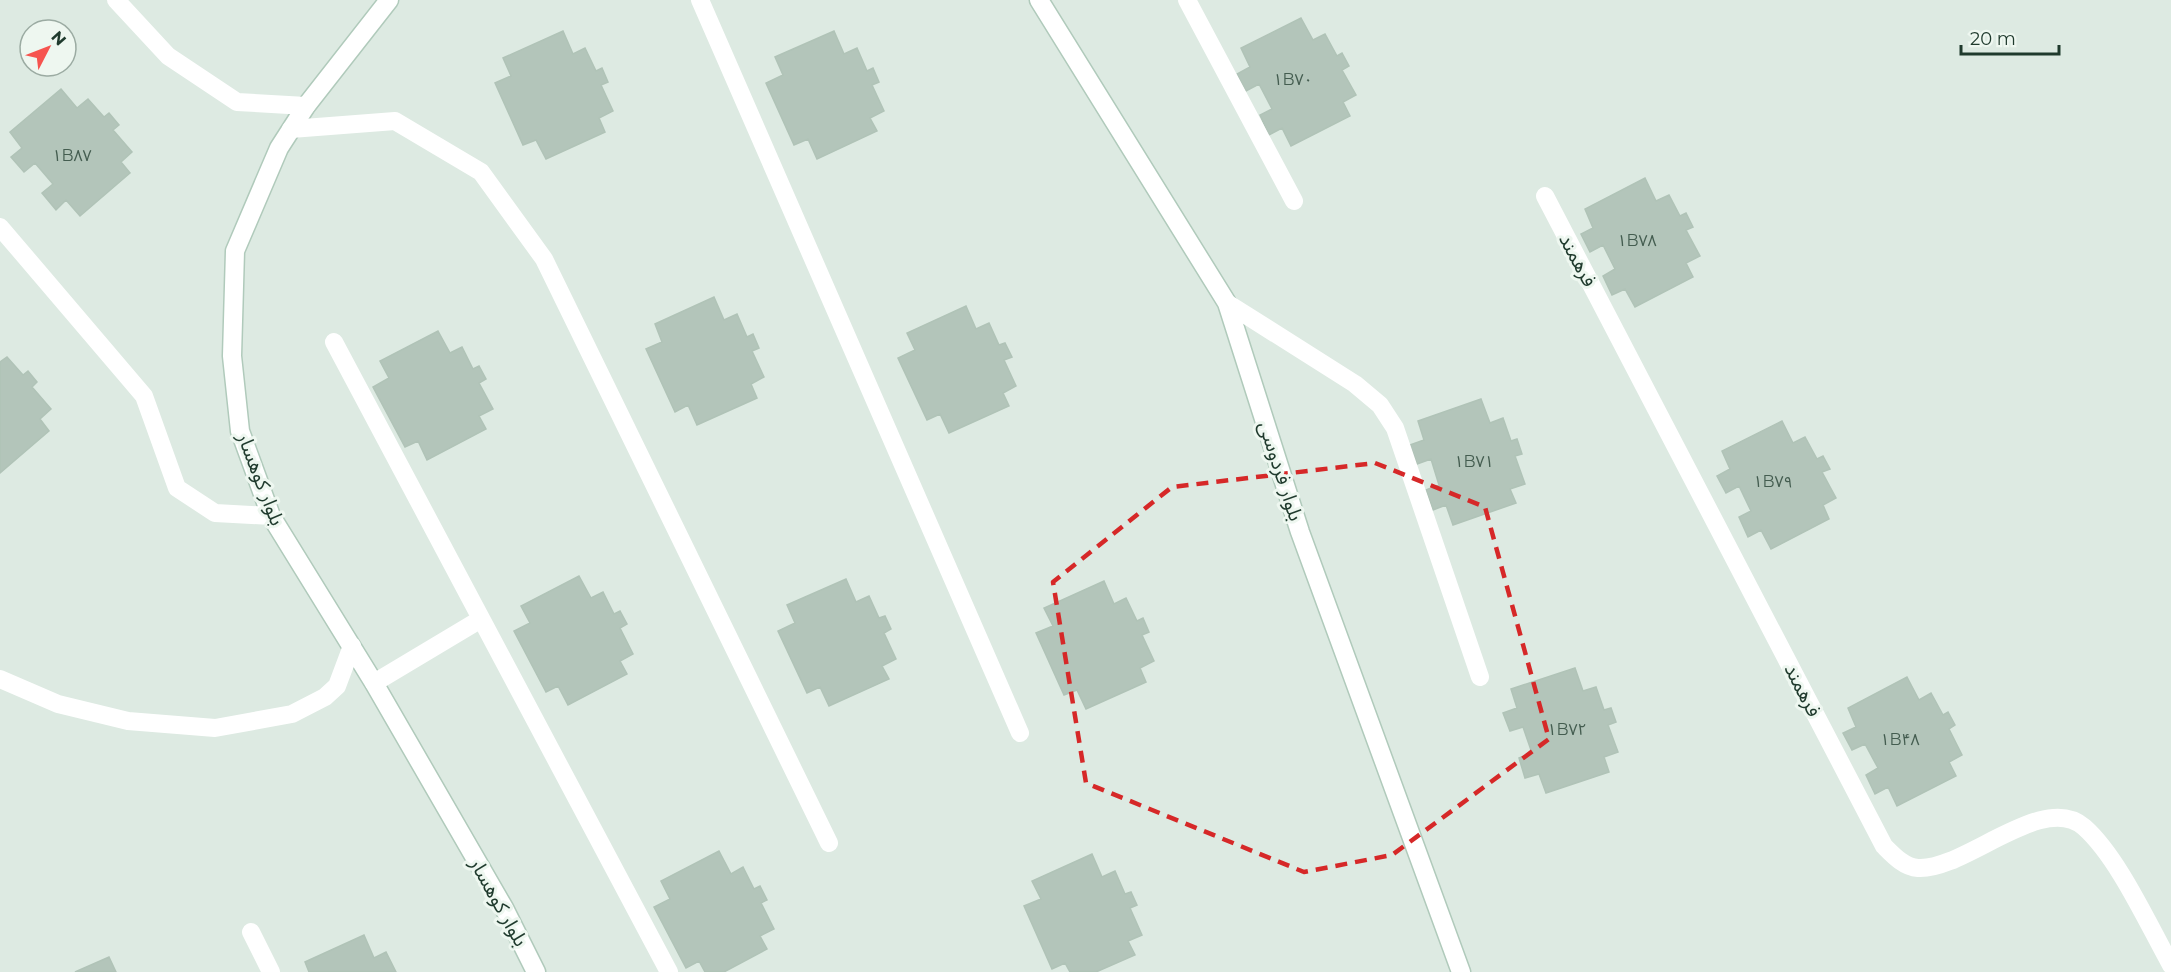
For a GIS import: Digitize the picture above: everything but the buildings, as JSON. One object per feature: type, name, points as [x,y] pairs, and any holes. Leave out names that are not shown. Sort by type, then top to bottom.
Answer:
[{"type":"street","points":[[116,0],[168,56],[237,102],[306,106]]},
{"type":"street","name":"بلوار کوهسار","points":[[389,0],[306,106],[279,148],[236,251],[232,356],[240,431],[271,516],[374,683],[504,908],[536,972]]},
{"type":"street","points":[[700,0],[1020,733]]},
{"type":"street","name":"بلوار فردوسی","points":[[1039,0],[1227,303],[1300,532],[1461,972]]},
{"type":"street","points":[[1187,0],[1294,201]]},
{"type":"street","points":[[291,129],[395,122],[481,172],[544,259],[829,843]]},
{"type":"street","name":"فرهمند","points":[[1545,196],[1884,846],[1897,860],[1917,868],[1959,858],[2026,823],[2058,818],[2082,825],[2106,852],[2171,965]]},
{"type":"street","points":[[0,227],[144,396],[177,488],[215,513],[271,516]]},
{"type":"street","points":[[1227,303],[1355,384],[1380,405],[1395,428],[1480,677]]},
{"type":"street","points":[[334,342],[669,972]]},
{"type":"street","points":[[374,683],[481,619]]},
{"type":"street","points":[[0,679],[58,704],[128,721],[215,728],[292,714],[325,697],[337,686],[352,646]]},
{"type":"street","points":[[250,932],[271,972]]},
{"type":"highlighted area","points":[[1375,463],[1485,507],[1549,739],[1392,855],[1304,872],[1086,783],[1053,582],[1172,487]]}]
